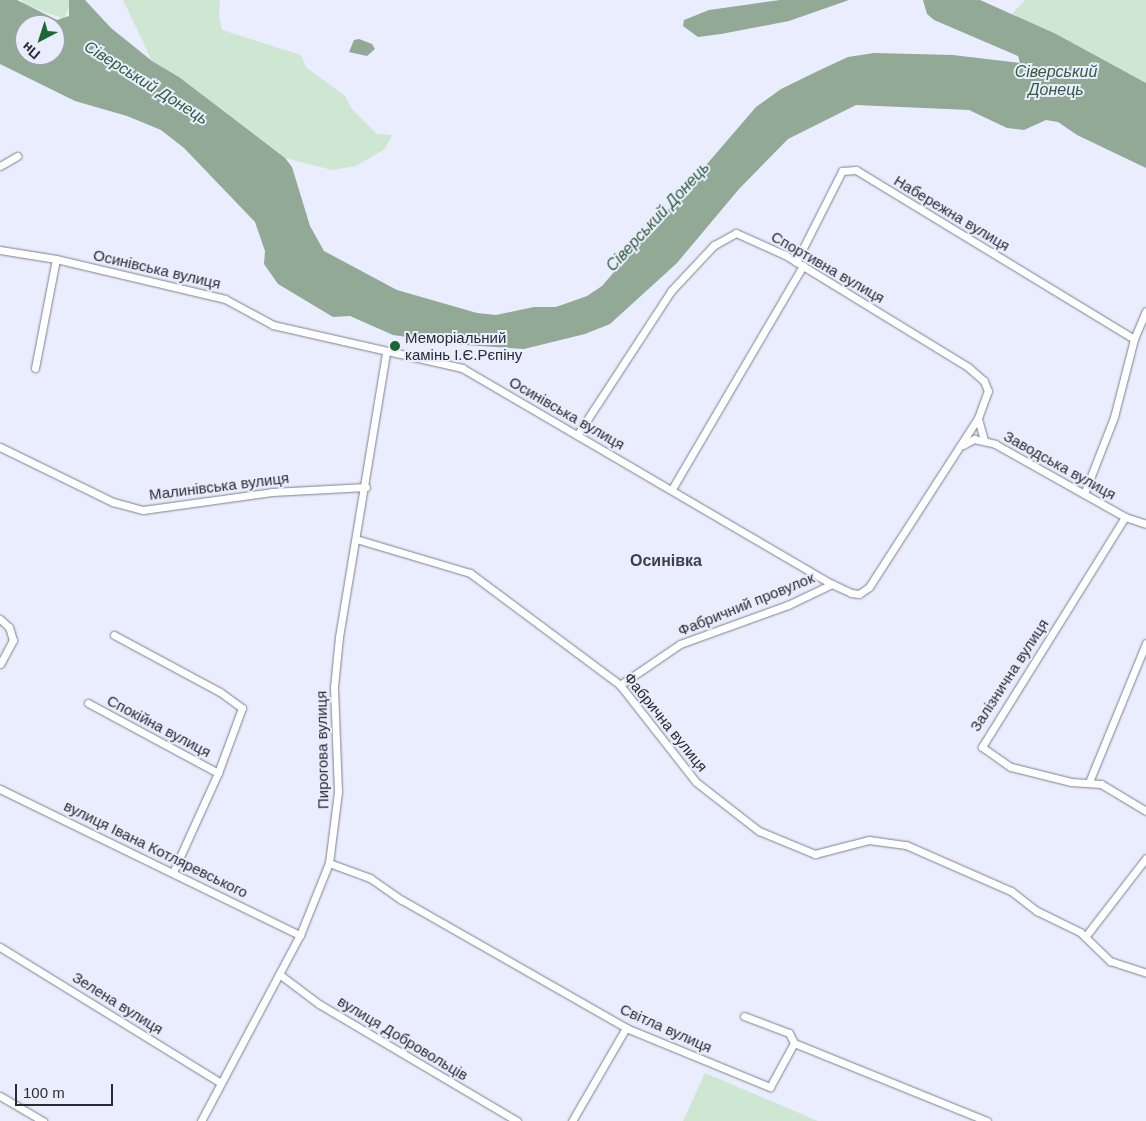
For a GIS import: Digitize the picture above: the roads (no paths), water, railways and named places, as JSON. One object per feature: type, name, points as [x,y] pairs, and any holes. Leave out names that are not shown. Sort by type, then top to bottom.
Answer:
[{"type":"street","points":[[0,166],[17,156]]},
{"type":"street","name":"Набережна вулиця","points":[[672,489],[800,264],[842,170],[856,170],[1134,339]]},
{"type":"street","name":"Спортивна вулиця","points":[[577,434],[672,291],[714,245],[736,234],[800,264],[978,375],[988,391],[978,418],[869,587]]},
{"type":"street","name":"Осинівська вулиця","points":[[0,250],[56,259],[225,299],[273,325],[462,368],[832,584],[859,594],[869,587]]},
{"type":"street","points":[[35,368],[56,259]]},
{"type":"street","points":[[1084,494],[1114,417],[1134,339],[1146,310]]},
{"type":"street","name":"Пирогова вулиця","points":[[203,1120],[220,1084],[300,935],[329,863],[338,792],[334,687],[339,637],[366,487],[386,352]]},
{"type":"street","points":[[978,418],[984,440]]},
{"type":"street","name":"Заводська вулиця","points":[[960,447],[974,440],[984,440],[1125,516],[1146,524]]},
{"type":"street","name":"Малинівська вулиця","points":[[0,447],[113,502],[143,510],[272,492],[366,487]]},
{"type":"street","name":"Залізнична вулиця","points":[[1125,516],[982,744],[988,753],[1011,767],[1072,782],[1101,784],[1146,811]]},
{"type":"street","name":"Фабрична вулиця","points":[[356,539],[470,573],[620,684],[696,782],[759,831],[815,854],[869,840],[906,846],[1011,891],[1037,911],[1085,937],[1110,961],[1146,974]]},
{"type":"street","name":"Фабричний провулок","points":[[620,684],[680,644],[788,606],[832,584]]},
{"type":"street","points":[[0,619],[9,627],[13,640],[0,664]]},
{"type":"street","points":[[114,635],[239,703],[240,718],[218,773],[173,872]]},
{"type":"street","points":[[1090,782],[1146,643]]},
{"type":"street","name":"Спокійна вулиця","points":[[88,703],[218,773]]},
{"type":"street","name":"вулиця Івана Котляревського","points":[[0,789],[300,935]]},
{"type":"street","points":[[1085,937],[1146,858]]},
{"type":"street","name":"Світла вулиця","points":[[329,863],[370,878],[402,900],[626,1028],[770,1087],[794,1043]]},
{"type":"street","name":"Зелена вулиця","points":[[0,947],[220,1084]]},
{"type":"street","name":"вулиця Добровольців","points":[[279,974],[319,1004],[517,1121]]},
{"type":"street","points":[[744,1016],[789,1033],[794,1043],[986,1121]]},
{"type":"street","points":[[572,1121],[626,1028]]},
{"type":"street","points":[[0,1096],[43,1121]]},
{"type":"water","name":"Сіверський Донець","points":[[0,0],[17,0],[47,15],[15,15],[15,65],[65,65],[65,17],[69,16],[69,0],[85,0],[111,28],[152,61],[179,77],[285,158],[292,167],[310,226],[324,251],[397,290],[477,313],[496,315],[534,307],[556,307],[587,296],[602,286],[756,107],[781,89],[822,69],[848,57],[874,53],[953,55],[1020,63],[1018,56],[934,20],[927,14],[923,0],[980,0],[1056,34],[1146,83],[1146,168],[1077,135],[1058,122],[1046,120],[1024,130],[1007,128],[969,110],[856,105],[788,139],[739,189],[677,263],[610,324],[585,334],[524,349],[465,345],[393,335],[350,316],[333,317],[278,284],[264,264],[265,251],[255,222],[184,148],[161,130],[127,116],[75,101],[0,64]]},
{"type":"water","points":[[780,0],[849,0],[789,21],[721,34],[698,37],[683,26],[684,20],[709,10]]},
{"type":"water","points":[[359,39],[372,44],[375,49],[367,56],[349,52],[354,40]]},
{"type":"place","name":"Меморіальний камінь І.Є.Рєпіну","points":[[395,346]]},
{"type":"district","name":"Осинівка","points":[[666,561]]}]
